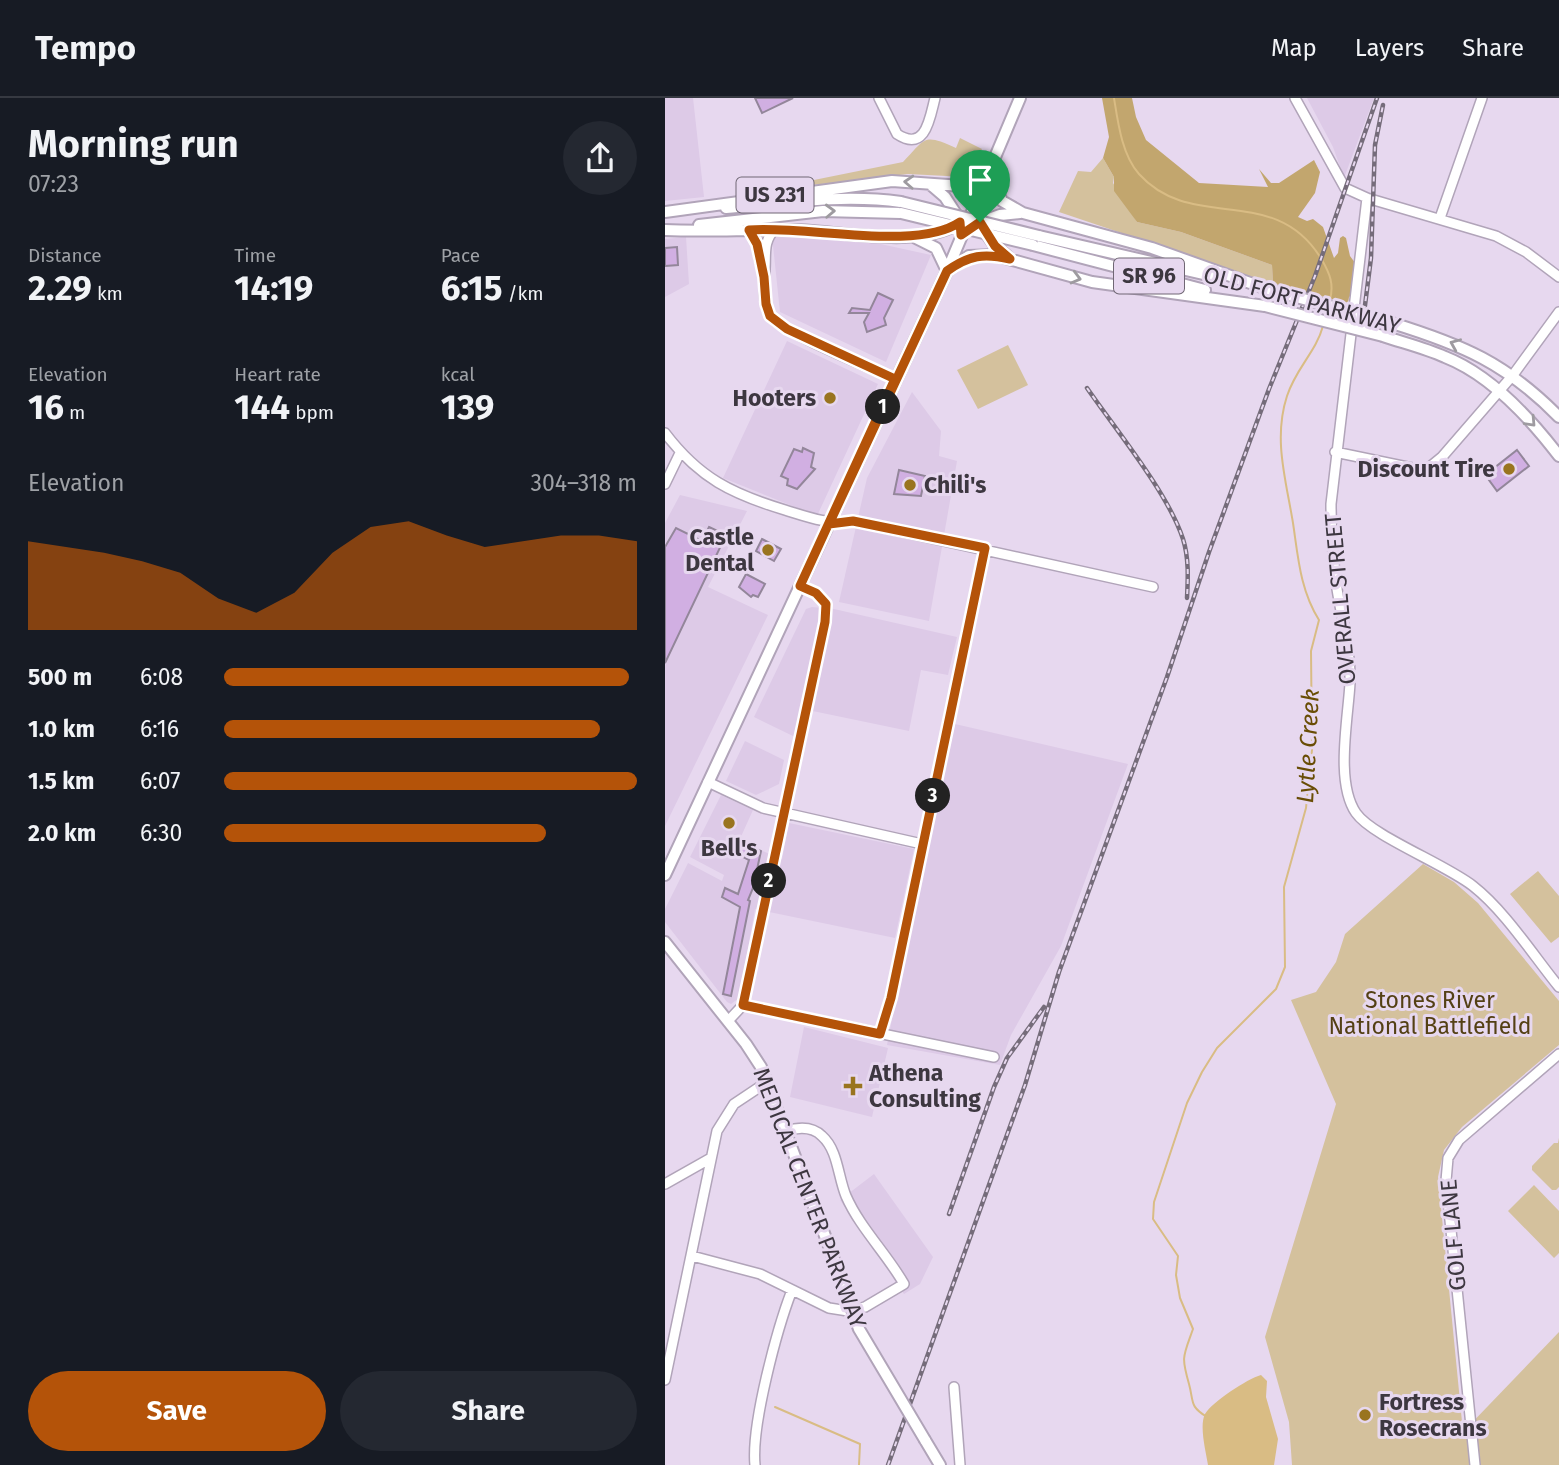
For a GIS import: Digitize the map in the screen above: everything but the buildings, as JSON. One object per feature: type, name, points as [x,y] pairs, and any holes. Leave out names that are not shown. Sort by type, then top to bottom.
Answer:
[{"type":"main road","points":[[665,875],[947,271],[1020,98]]},
{"type":"main road","points":[[931,185],[968,184],[989,172]]},
{"type":"main road","points":[[989,172],[1002,201],[1023,213],[1152,248],[1267,289]]},
{"type":"main road","name":"US 231","points":[[665,213],[892,181],[914,181],[931,185]]},
{"type":"main road","points":[[931,185],[945,197],[960,222],[961,235]]},
{"type":"main road","name":"SR 96","points":[[665,213],[816,200],[873,199],[901,208]]},
{"type":"main road","points":[[914,237],[939,233],[960,222],[976,203]]},
{"type":"main road","points":[[976,203],[980,222],[995,246],[1010,259]]},
{"type":"main road","name":"SR 96","points":[[665,230],[823,211],[901,208]]},
{"type":"main road","name":"OLD FORT PARKWAY","points":[[901,208],[1036,241],[1267,289],[1451,341],[1513,375],[1559,417]]},
{"type":"main road","points":[[961,235],[980,222],[1000,215],[1023,213]]},
{"type":"main road","name":"US 231","points":[[665,230],[775,229],[914,237]]},
{"type":"main road","points":[[914,237],[936,248],[947,271]]},
{"type":"main road","name":"OLD FORT PARKWAY","points":[[1036,241],[1265,306],[1383,336],[1448,357],[1499,392],[1523,414],[1559,456]]},
{"type":"main road","points":[[947,271],[962,260],[976,255],[1010,259],[1092,282],[1265,306]]},
{"type":"main road","name":"MEDICAL CENTER PARKWAY","points":[[665,942],[746,1044],[767,1082],[859,1329],[940,1465]]},
{"type":"street","points":[[879,98],[897,134],[913,139],[922,136],[927,129],[935,98]]},
{"type":"street","points":[[1295,98],[1345,188],[1367,198],[1496,236],[1526,252],[1559,277]]},
{"type":"street","points":[[1440,218],[1482,98]]},
{"type":"street","name":"OVERALL STREET","points":[[1367,198],[1335,452],[1331,544],[1347,639],[1350,679],[1345,777],[1348,800],[1358,816],[1370,827],[1451,870],[1475,888],[1559,987]]},
{"type":"street","points":[[775,229],[766,242],[764,277],[766,304],[770,316],[776,322],[895,379]]},
{"type":"street","points":[[749,230],[757,244],[764,277]]},
{"type":"street","points":[[1335,452],[1417,469],[1431,466],[1499,392],[1559,312]]},
{"type":"street","points":[[665,433],[680,453],[709,479],[740,496],[829,524],[853,521],[1153,587]]},
{"type":"street","points":[[665,484],[680,453]]},
{"type":"street","points":[[880,1034],[891,998],[985,548]]},
{"type":"street","points":[[728,1021],[743,1005],[825,622],[826,604],[816,593],[800,586]]},
{"type":"street","points":[[708,782],[763,808],[783,814],[922,844]]},
{"type":"street","points":[[743,1005],[994,1057]]},
{"type":"street","name":"GOLF LANE","points":[[1475,1465],[1446,1181],[1448,1158],[1459,1140],[1559,1054]]},
{"type":"street","points":[[665,1380],[711,1158],[725,1115],[734,1104],[767,1082]]},
{"type":"street","points":[[692,1256],[760,1274],[829,1308],[848,1311],[865,1307],[904,1284],[851,1206],[831,1148],[824,1137],[813,1129],[795,1128],[786,1131]]},
{"type":"street","points":[[665,1184],[711,1158]]},
{"type":"street","points":[[755,1465],[754,1454],[769,1376],[783,1314],[792,1290]]},
{"type":"street","points":[[954,1387],[960,1465]]},
{"type":"shaded area","points":[[665,98],[693,98],[704,197],[665,201]]},
{"type":"shaded area","points":[[1102,98],[1132,98],[1136,117],[1146,140],[1199,183],[1268,187],[1259,169],[1271,183],[1279,183],[1314,160],[1320,172],[1315,193],[1298,217],[1307,221],[1313,219],[1323,227],[1334,258],[1338,253],[1340,238],[1346,238],[1350,256],[1361,271],[1358,291],[1349,297],[1348,303],[1273,284],[1272,265],[1181,232],[1137,222],[1114,191],[1114,177],[1103,158],[1109,137]]},
{"type":"shaded area","points":[[1307,98],[1374,98],[1344,178],[1333,147]]},
{"type":"shaded area","points":[[772,236],[853,238],[931,255],[886,362],[780,312]]},
{"type":"shaded area","points":[[686,237],[689,284],[665,297],[665,239]]},
{"type":"shaded area","points":[[787,341],[878,384],[817,516],[723,478]]},
{"type":"shaded area","points":[[912,392],[941,431],[939,456],[957,461],[929,621],[839,602],[867,478]]},
{"type":"shaded area","points":[[680,495],[747,511],[708,587],[768,615],[665,826],[665,523]]},
{"type":"shaded area","points":[[806,609],[834,609],[957,637],[948,675],[921,670],[909,731],[803,709],[795,737],[754,717]]},
{"type":"shaded area","points":[[955,724],[1128,764],[1061,946],[1011,1035],[1000,1065],[887,1045],[912,915]]},
{"type":"shaded area","points":[[745,741],[784,760],[779,784],[756,795],[726,781]]},
{"type":"shaded area","points":[[721,795],[753,810],[739,841],[782,859],[789,823],[914,849],[895,938],[755,909],[739,998],[731,1004],[727,1002],[665,922],[665,909],[688,863],[722,881],[724,875],[690,857]]},
{"type":"shaded area","points":[[804,1027],[888,1048],[872,1117],[790,1097]]},
{"type":"shaded area","points":[[874,1174],[933,1257],[920,1284],[904,1294],[840,1200]]},
{"type":"shaded area","points":[[1261,1375],[1267,1381],[1266,1397],[1278,1439],[1274,1465],[1208,1465],[1203,1432],[1205,1414],[1230,1392]]},
{"type":"green space","points":[[960,138],[982,149],[966,177],[908,174],[804,186],[804,182],[903,162],[926,140],[937,140],[956,148]]},
{"type":"green space","points":[[1103,158],[1114,177],[1113,183],[1137,222],[1181,232],[1272,265],[1273,284],[1059,212],[1078,171],[1091,172]]},
{"type":"green space","points":[[1008,345],[1028,385],[978,409],[957,370]]},
{"type":"green space","name":"Stones River National Battlefield","points":[[1423,864],[1454,882],[1478,903],[1559,1001],[1559,1045],[1462,1127],[1444,1150],[1438,1177],[1463,1432],[1559,1332],[1559,1465],[1292,1465],[1289,1422],[1265,1337],[1336,1104],[1291,1000],[1316,992],[1336,962],[1345,934]]},
{"type":"green space","points":[[1538,871],[1559,896],[1559,937],[1551,943],[1510,894]]},
{"type":"green space","points":[[1559,1138],[1559,1187],[1552,1190],[1532,1170],[1532,1166],[1554,1143],[1558,1143]]},
{"type":"green space","points":[[1534,1185],[1559,1211],[1559,1253],[1554,1258],[1508,1211]]},
{"type":"waterway","name":"Lytle Creek","points":[[1114,98],[1128,158],[1139,174],[1160,192],[1184,202],[1258,214],[1281,222],[1303,236],[1322,260],[1331,279],[1330,300]]},
{"type":"waterway","name":"Lytle Creek","points":[[1207,1417],[1197,1410],[1193,1403],[1185,1368],[1185,1351],[1193,1329],[1180,1298],[1176,1275],[1178,1256],[1153,1219],[1154,1202],[1187,1103],[1202,1072],[1217,1048],[1276,989],[1285,967],[1284,887],[1306,808],[1312,750],[1311,651],[1319,620],[1301,573],[1282,460],[1281,428],[1291,386],[1316,344],[1323,326]]},
{"type":"waterway","points":[[775,1407],[860,1444],[859,1465]]},
{"type":"railway","points":[[888,1465],[1025,1085],[1059,972],[1167,677],[1209,552],[1269,389],[1315,276],[1377,98]]},
{"type":"railway","points":[[1363,321],[1371,258],[1375,145],[1383,105]]},
{"type":"railway","points":[[1087,388],[1154,482],[1176,521],[1186,553],[1187,598]]},
{"type":"railway","points":[[949,1214],[1007,1058],[1044,1007]]},
{"type":"place","name":"Hooters","points":[[830,398]]},
{"type":"place","name":"Discount Tire","points":[[1509,469]]},
{"type":"place","name":"Chili's","points":[[910,485]]},
{"type":"place","name":"Castle Dental","points":[[768,550]]},
{"type":"place","name":"Bell's","points":[[729,823]]},
{"type":"place","name":"Athena Consulting","points":[[853,1086]]},
{"type":"place","name":"Fortress Rosecrans","points":[[1365,1415]]},
{"type":"route","points":[[960,222],[961,235],[980,222],[995,246],[1010,259],[982,254],[969,256],[947,271],[829,524],[853,521],[985,548],[891,998],[880,1034],[743,1005],[825,622],[826,604],[816,593],[800,586],[895,379],[787,329],[770,316],[757,244],[749,230],[800,230],[914,237],[939,233],[960,222]]}]
